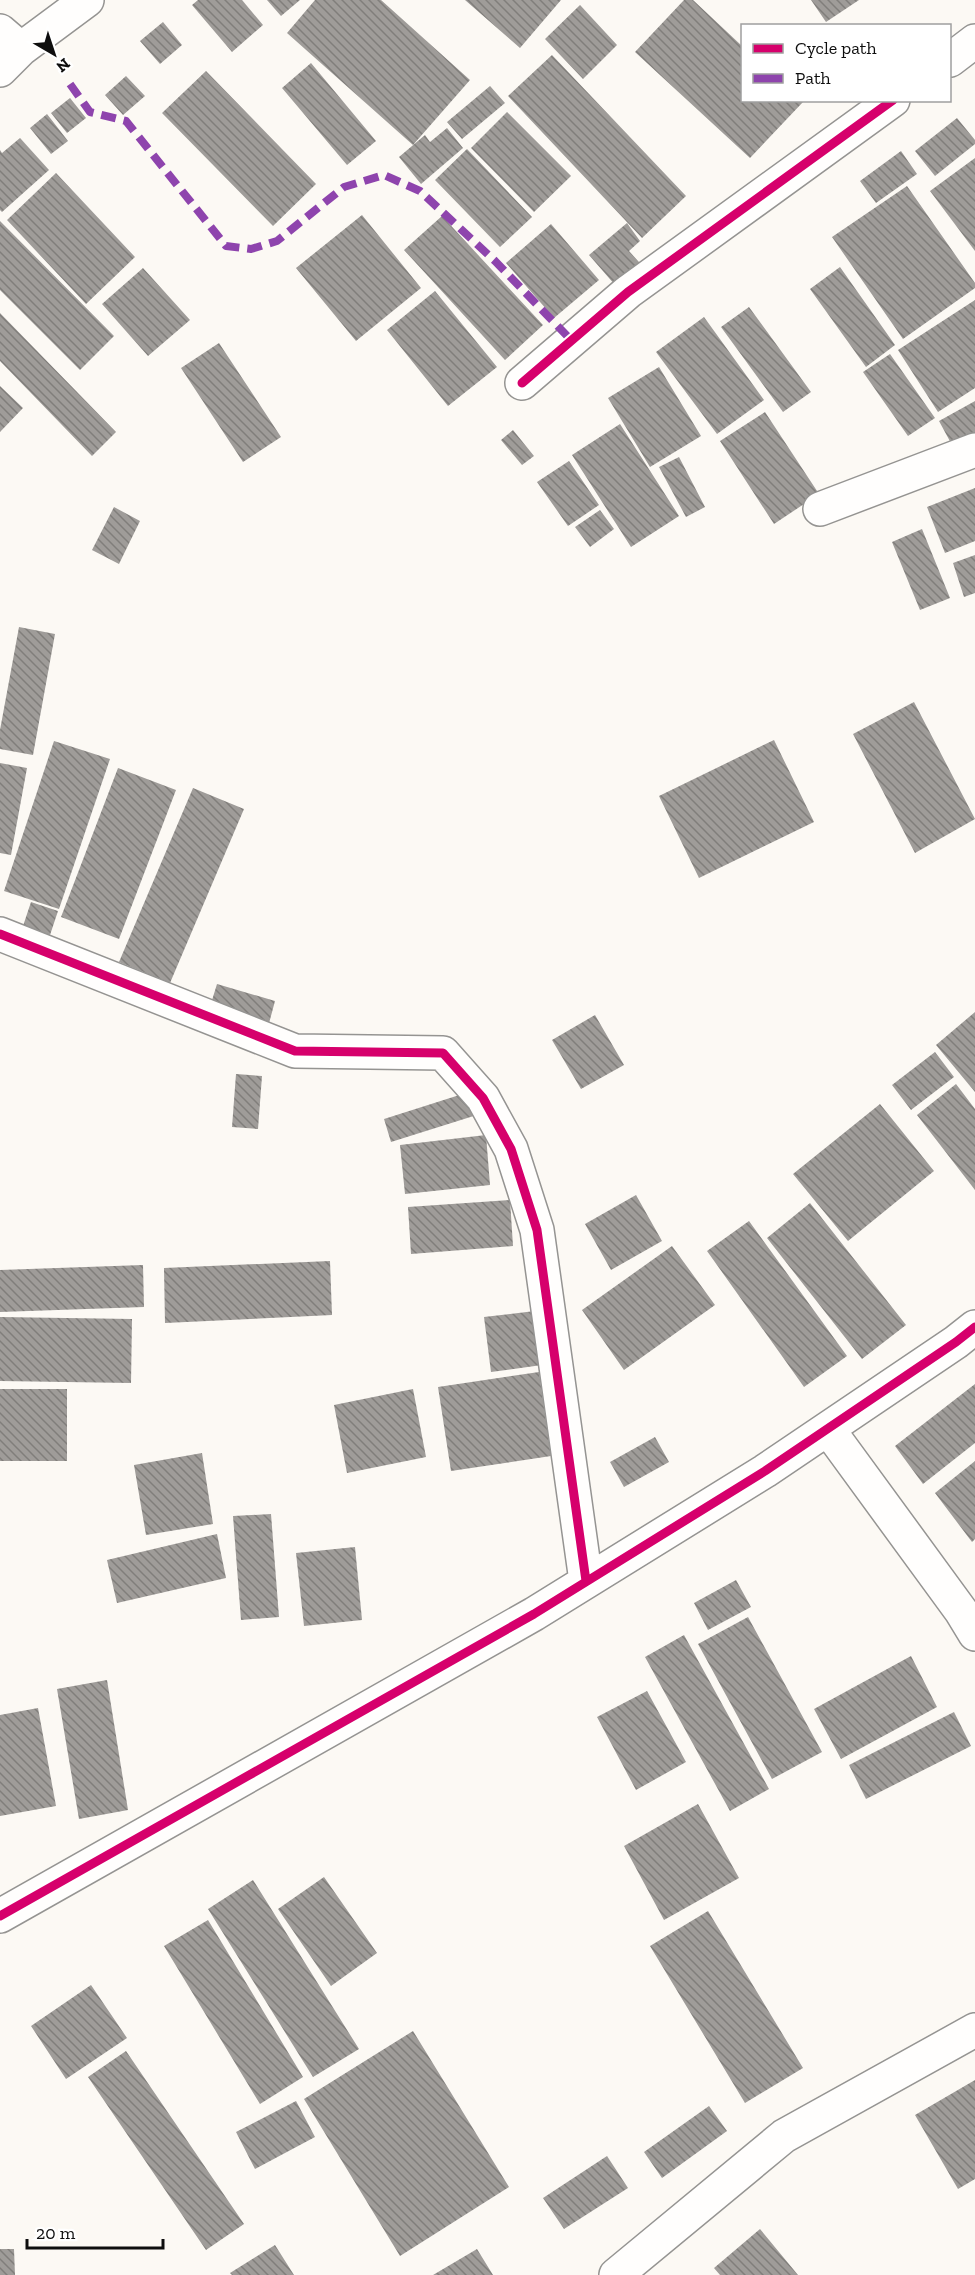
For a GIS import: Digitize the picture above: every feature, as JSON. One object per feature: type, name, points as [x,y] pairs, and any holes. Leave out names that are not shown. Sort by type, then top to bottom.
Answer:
[{"type":"street","points":[[7,50],[87,0]]},
{"type":"street","points":[[951,59],[975,41]]},
{"type":"street","points":[[522,383],[628,292],[890,102]]},
{"type":"street","points":[[820,509],[975,450]]},
{"type":"street","points":[[0,934],[295,1051],[443,1053],[483,1098],[512,1149],[537,1230],[586,1581]]},
{"type":"street","points":[[0,1916],[534,1614],[765,1471],[975,1327]]},
{"type":"street","points":[[828,1429],[961,1611],[975,1634]]},
{"type":"street","points":[[616,2275],[784,2136],[975,2030]]},
{"type":"building","points":[[198,0],[242,0],[263,25],[232,52],[192,5]]},
{"type":"building","points":[[267,0],[300,0],[281,16]]},
{"type":"building","points":[[315,0],[381,0],[470,80],[413,145],[287,33]]},
{"type":"building","points":[[465,0],[561,0],[520,48]]},
{"type":"building","points":[[684,0],[693,0],[741,45],[741,102],[803,102],[750,158],[635,52]]},
{"type":"building","points":[[811,0],[859,0],[826,22]]},
{"type":"building","points":[[580,5],[617,45],[583,79],[545,39]]},
{"type":"building","points":[[163,22],[182,45],[160,64],[140,41]]},
{"type":"building","points":[[552,55],[686,196],[642,238],[508,96]]},
{"type":"building","points":[[311,63],[376,141],[347,165],[282,88]]},
{"type":"building","points":[[206,71],[316,184],[273,226],[162,113]]},
{"type":"building","points":[[126,76],[145,96],[123,115],[105,95]]},
{"type":"building","points":[[490,86],[505,103],[462,139],[447,122]]},
{"type":"building","points":[[70,98],[86,118],[67,133],[51,113]]},
{"type":"building","points":[[507,112],[571,176],[534,212],[471,148]]},
{"type":"building","points":[[47,114],[68,141],[51,154],[30,128]]},
{"type":"building","points":[[957,118],[975,140],[975,144],[935,176],[915,151]]},
{"type":"building","points":[[447,128],[463,148],[421,184],[399,157],[425,135],[430,142]]},
{"type":"building","points":[[20,138],[49,170],[2,212],[0,210],[0,150],[2,153]]},
{"type":"building","points":[[467,149],[532,217],[500,247],[435,180]]},
{"type":"building","points":[[901,151],[917,174],[876,203],[860,181]]},
{"type":"building","points":[[975,158],[975,251],[930,191]]},
{"type":"building","points":[[56,173],[135,257],[86,304],[7,220]]},
{"type":"building","points":[[907,186],[975,283],[975,288],[903,339],[832,237]]},
{"type":"building","points":[[362,215],[421,288],[356,341],[296,268]]},
{"type":"building","points":[[442,216],[543,325],[505,360],[404,250]]},
{"type":"building","points":[[0,221],[114,336],[80,370],[0,290]]},
{"type":"building","points":[[627,223],[640,241],[629,251],[647,271],[622,293],[589,255]]},
{"type":"building","points":[[551,224],[599,280],[554,318],[506,263]]},
{"type":"building","points":[[840,267],[895,345],[866,367],[810,289]]},
{"type":"building","points":[[143,268],[190,320],[148,356],[102,304]]},
{"type":"building","points":[[435,291],[497,367],[448,406],[387,330]]},
{"type":"building","points":[[975,300],[975,388],[938,412],[898,350]]},
{"type":"building","points":[[749,307],[811,392],[783,412],[721,327]]},
{"type":"building","points":[[0,313],[116,432],[92,456],[0,361]]},
{"type":"building","points":[[704,317],[764,400],[717,434],[656,352]]},
{"type":"building","points":[[219,343],[281,437],[243,462],[181,368]]},
{"type":"building","points":[[890,354],[935,418],[908,436],[863,372]]},
{"type":"building","points":[[659,367],[701,436],[650,467],[608,398]]},
{"type":"building","points":[[0,386],[23,408],[0,432]]},
{"type":"building","points":[[975,401],[975,432],[952,445],[939,421]]},
{"type":"building","points":[[765,412],[819,494],[774,524],[720,441]]},
{"type":"building","points":[[620,424],[679,516],[631,547],[572,455]]},
{"type":"building","points":[[513,430],[534,456],[522,465],[501,440]]},
{"type":"building","points":[[679,457],[705,507],[686,517],[659,467]]},
{"type":"building","points":[[569,461],[599,505],[568,526],[537,482]]},
{"type":"building","points":[[975,488],[975,541],[945,553],[927,507]]},
{"type":"building","points":[[114,507],[140,521],[119,564],[92,550]]},
{"type":"building","points":[[600,510],[614,529],[590,547],[575,527]]},
{"type":"building","points":[[922,529],[950,598],[920,610],[892,542]]},
{"type":"building","points":[[975,555],[975,593],[964,597],[953,563]]},
{"type":"building","points":[[19,627],[55,634],[33,755],[0,749],[0,730]]},
{"type":"building","points":[[914,702],[975,819],[915,853],[853,734]]},
{"type":"building","points":[[774,740],[814,822],[699,878],[659,796]]},
{"type":"building","points":[[54,741],[110,759],[59,909],[4,891]]},
{"type":"building","points":[[0,763],[27,768],[11,855],[0,853]]},
{"type":"building","points":[[118,768],[176,790],[119,939],[61,917]]},
{"type":"building","points":[[193,788],[244,809],[170,983],[119,962]]},
{"type":"building","points":[[31,902],[58,911],[50,935],[23,926]]},
{"type":"building","points":[[217,984],[275,1001],[268,1027],[209,1010]]},
{"type":"building","points":[[975,1012],[975,1092],[936,1045]]},
{"type":"building","points":[[595,1015],[624,1065],[581,1089],[552,1040]]},
{"type":"building","points":[[935,1052],[954,1077],[911,1110],[892,1085]]},
{"type":"building","points":[[236,1074],[262,1076],[258,1129],[232,1127]]},
{"type":"building","points":[[956,1084],[975,1109],[975,1190],[917,1115]]},
{"type":"building","points":[[472,1091],[480,1114],[391,1142],[384,1119]]},
{"type":"building","points":[[880,1104],[934,1171],[848,1241],[793,1174]]},
{"type":"building","points":[[486,1135],[490,1185],[405,1194],[400,1145]]},
{"type":"building","points":[[636,1195],[662,1241],[611,1270],[585,1224]]},
{"type":"building","points":[[510,1200],[513,1246],[411,1254],[408,1207]]},
{"type":"building","points":[[810,1203],[906,1325],[862,1359],[767,1238]]},
{"type":"building","points":[[749,1221],[847,1356],[804,1387],[707,1251]]},
{"type":"building","points":[[672,1246],[715,1305],[624,1370],[582,1310]]},
{"type":"building","points":[[330,1261],[332,1315],[165,1323],[164,1268]]},
{"type":"building","points":[[143,1265],[144,1307],[0,1312],[0,1270]]},
{"type":"building","points":[[535,1311],[542,1365],[491,1372],[484,1317]]},
{"type":"building","points":[[0,1317],[132,1319],[131,1383],[0,1381]]},
{"type":"building","points":[[539,1372],[551,1456],[451,1471],[438,1387]]},
{"type":"building","points":[[975,1384],[975,1443],[923,1484],[895,1446]]},
{"type":"building","points":[[0,1389],[67,1389],[67,1461],[0,1461]]},
{"type":"building","points":[[413,1389],[426,1457],[347,1473],[334,1405]]},
{"type":"building","points":[[655,1437],[669,1462],[624,1487],[610,1462]]},
{"type":"building","points":[[202,1453],[213,1524],[146,1535],[134,1465]]},
{"type":"building","points":[[975,1461],[975,1539],[972,1542],[935,1493]]},
{"type":"building","points":[[271,1514],[279,1617],[241,1620],[233,1516]]},
{"type":"building","points":[[217,1534],[226,1578],[117,1603],[107,1560]]},
{"type":"building","points":[[355,1547],[362,1620],[304,1626],[296,1553]]},
{"type":"building","points":[[736,1580],[751,1607],[708,1630],[694,1603]]},
{"type":"building","points":[[748,1617],[822,1752],[772,1779],[698,1644]]},
{"type":"building","points":[[684,1635],[769,1789],[730,1811],[645,1657]]},
{"type":"building","points":[[911,1656],[937,1707],[841,1759],[814,1709]]},
{"type":"building","points":[[107,1680],[128,1810],[79,1819],[57,1689]]},
{"type":"building","points":[[647,1691],[686,1762],[636,1790],[597,1717]]},
{"type":"building","points":[[38,1708],[56,1806],[0,1816],[0,1715]]},
{"type":"building","points":[[954,1712],[971,1746],[866,1799],[849,1765]]},
{"type":"building","points":[[698,1804],[739,1878],[664,1920],[624,1846]]},
{"type":"building","points":[[324,1877],[377,1953],[331,1986],[278,1909]]},
{"type":"building","points":[[253,1880],[359,2049],[313,2077],[208,1909]]},
{"type":"building","points":[[708,1911],[803,2068],[745,2103],[650,1946]]},
{"type":"building","points":[[208,1920],[303,2077],[260,2104],[164,1946]]},
{"type":"building","points":[[91,1985],[127,2038],[66,2079],[31,2026]]},
{"type":"building","points":[[413,2031],[509,2187],[400,2256],[304,2099]]},
{"type":"building","points":[[126,2051],[244,2224],[206,2250],[88,2077]]},
{"type":"building","points":[[975,2080],[975,2179],[958,2189],[915,2115]]},
{"type":"building","points":[[296,2101],[315,2137],[255,2169],[236,2132]]},
{"type":"building","points":[[709,2106],[727,2131],[662,2178],[644,2152]]},
{"type":"building","points":[[607,2156],[628,2188],[564,2229],[543,2198]]},
{"type":"building","points":[[760,2229],[798,2275],[720,2275],[714,2268]]},
{"type":"building","points":[[275,2245],[294,2275],[232,2275],[230,2273]]},
{"type":"building","points":[[0,2249],[14,2249],[15,2275],[0,2275]]},
{"type":"building","points":[[477,2249],[493,2275],[433,2275]]},
{"type":"marked path","points":[[70,84],[90,112],[126,121],[226,246],[251,249],[277,241],[344,187],[384,175],[420,191],[495,261],[572,341]]},
{"type":"cycle path","points":[[522,383],[628,292],[890,102]]},
{"type":"cycle path","points":[[0,934],[295,1051],[443,1053],[483,1098],[511,1149],[537,1230],[586,1581]]},
{"type":"cycle path","points":[[0,1916],[534,1614],[765,1471],[975,1327]]}]
